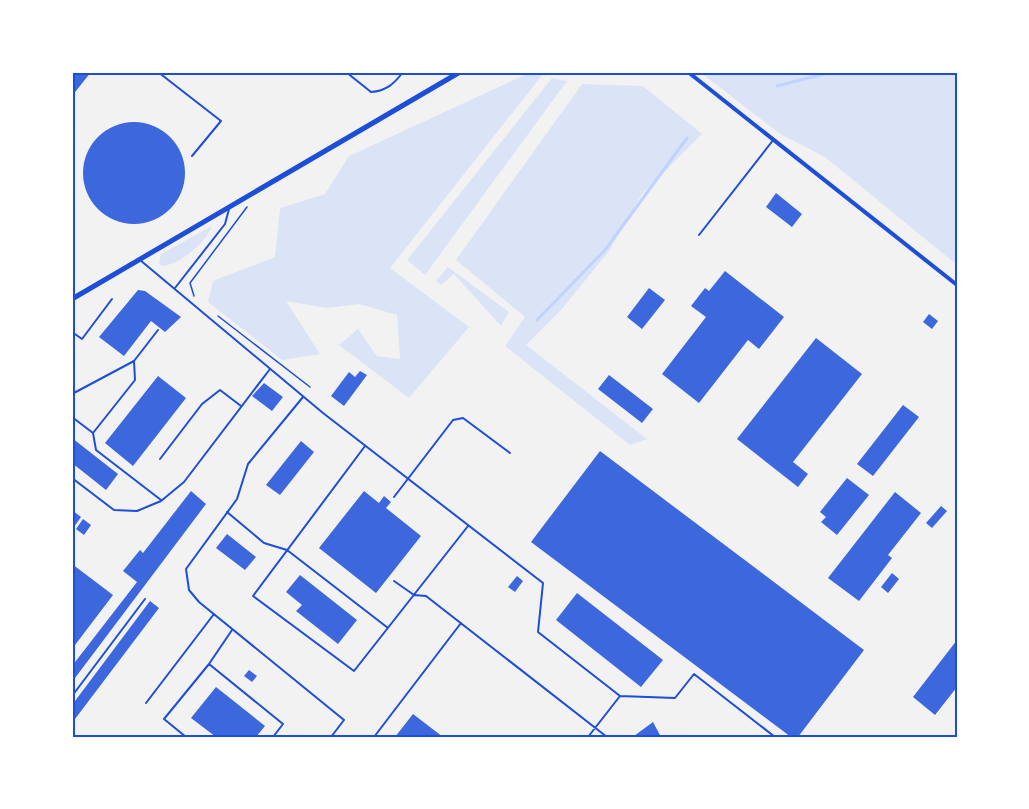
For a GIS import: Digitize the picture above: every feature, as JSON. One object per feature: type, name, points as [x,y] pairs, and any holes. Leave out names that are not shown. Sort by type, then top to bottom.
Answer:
[{"type":"street","points":[[72,298],[460,72]]},
{"type":"street","points":[[688,72],[957,285]]},
{"type":"lane","points":[[158,72],[220,121],[192,156]]},
{"type":"lane","points":[[346,72],[371,92],[380,91],[393,84],[403,72]]},
{"type":"lane","points":[[699,235],[774,140]]},
{"type":"lane","points":[[175,288],[225,224],[229,208]]},
{"type":"lane","points":[[138,259],[365,446],[543,583],[538,632],[620,696],[675,698],[694,674],[775,737]]},
{"type":"lane","points":[[72,332],[82,339],[112,299]]},
{"type":"lane","points":[[72,393],[134,361],[159,330]]},
{"type":"lane","points":[[93,433],[135,380],[134,361]]},
{"type":"lane","points":[[72,478],[114,510],[137,511],[161,501],[184,482],[270,369]]},
{"type":"lane","points":[[160,459],[202,404],[220,390],[241,406]]},
{"type":"lane","points":[[304,396],[248,464],[237,499],[186,569],[189,590],[214,614],[344,720],[331,737]]},
{"type":"lane","points":[[72,417],[93,433],[96,450],[161,501]]},
{"type":"lane","points":[[394,497],[453,420],[463,418],[510,453]]},
{"type":"lane","points":[[365,446],[253,596],[354,671],[469,526]]},
{"type":"lane","points":[[227,512],[264,543],[287,550],[388,628]]},
{"type":"lane","points":[[394,581],[414,595],[426,596],[607,737]]},
{"type":"lane","points":[[72,696],[145,599]]},
{"type":"lane","points":[[146,703],[214,614]]},
{"type":"lane","points":[[374,737],[461,624]]},
{"type":"lane","points":[[186,737],[164,719],[209,664],[232,630]]},
{"type":"lane","points":[[209,664],[283,724],[273,737]]},
{"type":"lane","points":[[588,737],[620,696]]},
{"type":"path","points":[[198,300],[191,291],[190,283],[247,207]]},
{"type":"path","points":[[214,313],[310,387]]},
{"type":"shaded area","points":[[700,72],[957,72],[957,265],[825,157],[780,134]]},
{"type":"shaded area","points":[[527,74],[543,74],[390,268],[469,327],[409,398],[339,345],[358,329],[377,356],[400,359],[397,315],[359,304],[327,308],[286,301],[320,354],[282,360],[208,302],[213,281],[275,257],[280,208],[325,194],[349,156]]},
{"type":"shaded area","points":[[552,78],[567,81],[425,275],[407,260]]},
{"type":"shaded area","points":[[582,84],[643,86],[702,134],[642,194],[609,251],[562,309],[526,345],[647,439],[630,445],[505,346],[525,317],[456,260]]},
{"type":"shaded area","points":[[212,226],[199,246],[185,257],[162,266],[159,263],[161,254]]},
{"type":"shaded area","points":[[448,267],[509,312],[501,326],[454,274],[441,285],[436,281]]},
{"type":"building","points":[[72,72],[91,72],[72,96]]},
{"type":"building","points":[[134,122],[154,125],[163,130],[177,144],[182,153],[185,173],[182,193],[177,202],[163,216],[154,221],[134,224],[114,221],[105,216],[91,202],[86,193],[83,173],[86,153],[91,144],[105,130],[114,125]]},
{"type":"building","points":[[776,193],[802,214],[792,227],[766,207]]},
{"type":"building","points":[[725,271],[784,317],[759,349],[748,340],[699,403],[662,374],[706,317],[691,306],[705,288],[709,291]]},
{"type":"building","points":[[649,288],[665,300],[642,329],[627,317]]},
{"type":"building","points":[[138,290],[145,291],[181,317],[165,332],[151,321],[124,356],[99,337]]},
{"type":"building","points":[[929,314],[938,321],[932,329],[923,322]]},
{"type":"building","points":[[816,338],[862,374],[793,462],[808,474],[798,487],[737,439]]},
{"type":"building","points":[[360,371],[367,375],[344,406],[331,396],[349,372],[355,377]]},
{"type":"building","points":[[609,375],[653,409],[642,423],[598,389]]},
{"type":"building","points":[[158,376],[186,398],[133,466],[105,443]]},
{"type":"building","points":[[264,383],[283,397],[272,411],[252,396]]},
{"type":"building","points":[[903,405],[919,417],[873,476],[857,464]]},
{"type":"building","points":[[72,438],[118,474],[106,490],[72,463]]},
{"type":"building","points":[[301,441],[314,452],[280,495],[266,485]]},
{"type":"building","points":[[600,451],[864,650],[798,737],[791,737],[531,542]]},
{"type":"building","points":[[847,478],[869,495],[837,535],[821,522],[826,517],[820,512]]},
{"type":"building","points":[[191,491],[206,504],[72,682],[72,666],[137,582],[123,571],[140,550],[143,553]]},
{"type":"building","points":[[364,491],[379,503],[384,496],[391,502],[386,508],[421,536],[376,593],[319,548]]},
{"type":"building","points":[[895,492],[921,513],[888,555],[892,558],[859,601],[828,578]]},
{"type":"building","points":[[941,506],[947,511],[932,528],[926,523]]},
{"type":"building","points":[[72,510],[81,517],[74,527],[72,526]]},
{"type":"building","points":[[83,519],[91,525],[84,535],[76,529]]},
{"type":"building","points":[[227,534],[256,557],[245,570],[216,548]]},
{"type":"building","points":[[72,564],[113,595],[72,649]]},
{"type":"building","points":[[892,573],[899,579],[888,593],[881,587]]},
{"type":"building","points":[[300,575],[357,620],[338,644],[296,611],[302,605],[286,592]]},
{"type":"building","points":[[517,576],[523,581],[515,592],[508,587]]},
{"type":"building","points":[[577,593],[663,660],[641,687],[556,620]]},
{"type":"building","points":[[150,601],[159,608],[72,723],[72,705]]},
{"type":"building","points":[[957,640],[957,687],[935,715],[913,697]]},
{"type":"building","points":[[249,670],[257,676],[252,682],[244,676]]},
{"type":"building","points":[[216,687],[265,726],[256,737],[216,737],[191,718]]},
{"type":"building","points":[[413,714],[443,737],[395,737]]},
{"type":"building","points":[[653,722],[661,737],[634,736]]},
{"type":"waterway","points":[[777,86],[832,72]]},
{"type":"waterway","points":[[537,320],[605,250],[687,138]]}]
